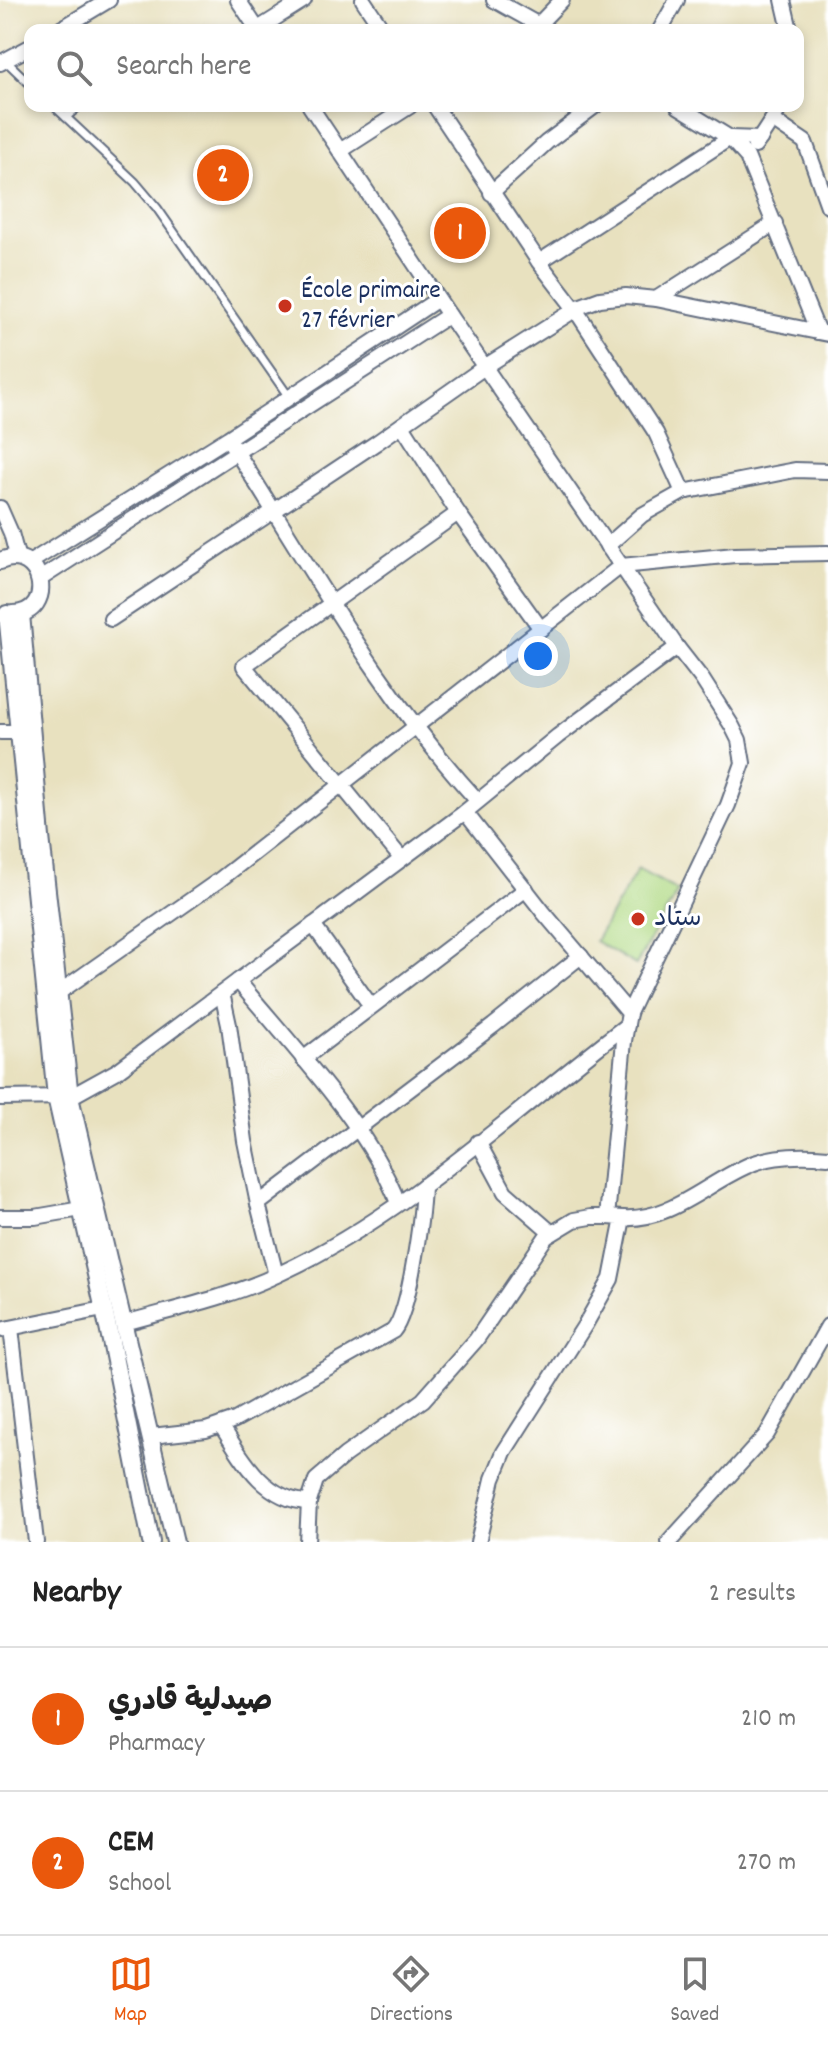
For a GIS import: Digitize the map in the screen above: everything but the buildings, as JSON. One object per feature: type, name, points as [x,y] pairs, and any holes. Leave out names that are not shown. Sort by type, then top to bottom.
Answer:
[{"type":"street","points":[[69,24],[109,0]]},
{"type":"street","points":[[238,0],[254,24]]},
{"type":"street","points":[[267,24],[304,0]]},
{"type":"street","points":[[363,0],[379,24]]},
{"type":"street","points":[[494,0],[533,24]]},
{"type":"street","points":[[543,24],[562,0]]},
{"type":"street","points":[[663,24],[677,0]]},
{"type":"street","points":[[783,0],[789,24]]},
{"type":"street","points":[[2,61],[24,50]]},
{"type":"street","points":[[314,112],[607,546],[702,679],[739,740],[743,763],[728,805],[628,1019],[607,1217]]},
{"type":"street","points":[[340,151],[401,112]]},
{"type":"street","points":[[439,112],[656,433],[683,492]]},
{"type":"street","points":[[491,193],[547,142],[587,112]]},
{"type":"street","points":[[688,112],[730,138],[747,157],[823,333]]},
{"type":"street","points":[[747,157],[778,112]]},
{"type":"street","points":[[774,121],[805,142],[828,206]]},
{"type":"street","points":[[539,262],[730,138],[760,139]]},
{"type":"street","points":[[656,299],[775,223]]},
{"type":"street","points":[[111,619],[575,309],[600,299],[626,296],[656,299],[823,333]]},
{"type":"street","points":[[0,561],[23,561],[228,438],[438,299]]},
{"type":"street","points":[[40,579],[449,315]]},
{"type":"street","points":[[402,425],[458,513],[541,629]]},
{"type":"street","points":[[228,438],[330,604],[446,766],[477,800]]},
{"type":"street","points":[[607,546],[642,515],[683,492],[795,470],[828,471]]},
{"type":"street","points":[[0,508],[23,561],[40,579],[41,588],[32,607],[9,613]]},
{"type":"street","points":[[401,858],[244,666],[458,513]]},
{"type":"street","points":[[58,993],[218,881],[621,566],[735,555],[828,553]]},
{"type":"street","points":[[9,613],[8,732],[63,1097],[81,1209],[151,1542]]},
{"type":"street","points":[[9,613],[41,837],[58,993],[63,1097],[125,1323],[175,1542]]},
{"type":"street","points":[[0,1098],[63,1097],[117,1071],[465,812],[677,647]]},
{"type":"street","points":[[465,812],[628,1019]]},
{"type":"street","points":[[303,1059],[526,889]]},
{"type":"street","points":[[313,925],[371,1006]]},
{"type":"street","points":[[258,1204],[581,956]]},
{"type":"street","points":[[238,981],[356,1128],[376,1157],[398,1203]]},
{"type":"street","points":[[222,993],[245,1141],[276,1275]]},
{"type":"street","points":[[125,1323],[238,1292],[326,1251],[423,1186],[628,1019]]},
{"type":"street","points":[[478,1142],[505,1192],[552,1233]]},
{"type":"street","points":[[307,1542],[309,1502],[316,1480],[328,1468],[423,1400],[476,1340],[535,1251],[552,1233],[574,1220],[591,1217],[641,1219],[666,1211],[752,1164],[771,1158],[828,1157]]},
{"type":"street","points":[[151,1436],[206,1430],[256,1410],[397,1327],[404,1312],[422,1217],[423,1186]]},
{"type":"street","points":[[0,1217],[35,1217],[81,1209]]},
{"type":"street","points":[[478,1542],[493,1479],[504,1452],[611,1279],[623,1218]]},
{"type":"street","points":[[36,1542],[6,1329],[103,1309]]},
{"type":"street","points":[[669,1542],[767,1434],[828,1326]]},
{"type":"street","points":[[221,1425],[236,1450],[268,1489],[292,1502],[309,1502]]},
{"type":"lane","points":[[2,61],[24,79]]},
{"type":"lane","points":[[61,112],[135,182],[157,208],[289,397]]},
{"type":"lane","points":[[66,117],[72,112]]},
{"type":"green space","points":[[638,869],[678,891],[636,965],[595,941]]},
{"type":"place","name":"CEM","points":[[223,175]]},
{"type":"place","name":"صيدلية قادري","points":[[460,233]]},
{"type":"place","name":"École primaire 27 février","points":[[285,306]]},
{"type":"place","name":"ستاد","points":[[638,919]]}]
